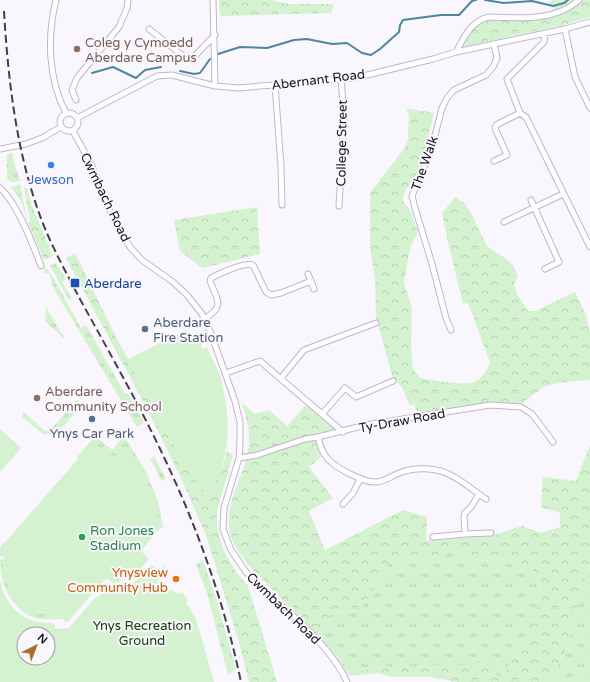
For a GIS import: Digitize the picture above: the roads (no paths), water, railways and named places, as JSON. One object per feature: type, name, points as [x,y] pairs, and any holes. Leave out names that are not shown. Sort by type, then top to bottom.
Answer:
[{"type":"street","points":[[56,0],[51,33],[51,57],[53,78],[60,102],[66,114]]},
{"type":"street","points":[[76,100],[72,90],[77,78],[119,27],[127,8],[128,0]]},
{"type":"street","points":[[213,0],[216,86]]},
{"type":"street","points":[[456,52],[474,24],[481,19],[489,17],[547,16],[560,12],[572,6],[579,0]]},
{"type":"street","name":"Abernant Road","points":[[77,118],[157,76],[172,75],[216,86],[238,88],[359,77],[456,52],[565,29],[590,22]]},
{"type":"street","points":[[149,29],[187,59],[192,59],[215,35]]},
{"type":"street","points":[[565,29],[575,77],[590,108]]},
{"type":"street","points":[[545,33],[544,42],[507,80],[520,113],[526,117],[590,247]]},
{"type":"street","name":"The Walk","points":[[451,330],[446,318],[412,196],[431,151],[442,108],[447,98],[454,90],[486,75],[493,67],[497,58],[494,44]]},
{"type":"street","name":"College Street","points":[[339,206],[344,116],[341,79]]},
{"type":"street","points":[[275,85],[281,166],[282,205]]},
{"type":"street","points":[[71,113],[77,118],[78,124],[72,130],[65,131],[61,127],[60,119],[66,114],[71,113]]},
{"type":"street","points":[[494,161],[507,155],[495,128],[496,125],[520,113]]},
{"type":"street","points":[[0,149],[26,144],[42,138],[61,127]]},
{"type":"street","name":"Cwmbach Road","points":[[72,130],[94,171],[104,198],[115,221],[130,247],[142,260],[187,295],[202,314],[226,373],[235,400],[240,422],[239,458],[224,508],[223,529],[231,550],[246,572],[324,646],[348,682]]},
{"type":"street","points":[[0,188],[15,207],[41,266]]},
{"type":"street","points":[[504,222],[563,194]]},
{"type":"street","points":[[531,200],[560,262],[545,269]]},
{"type":"street","points":[[204,319],[214,314],[218,308],[219,301],[210,281],[211,278],[242,265],[253,265],[266,292],[271,295],[311,282]]},
{"type":"street","points":[[308,274],[314,289]]},
{"type":"street","points":[[281,378],[304,350],[376,323]]},
{"type":"street","points":[[226,373],[260,361],[323,413],[343,432]]},
{"type":"street","points":[[323,413],[345,388],[356,397],[393,382]]},
{"type":"street","name":"Ty-Draw Road","points":[[239,458],[257,455],[305,439],[343,432],[366,425],[484,406],[521,407],[532,414],[553,442]]},
{"type":"street","points":[[318,437],[320,446],[327,458],[336,466],[360,479],[376,482],[408,471],[424,469],[436,470],[451,477],[486,499]]},
{"type":"street","points":[[343,504],[353,493],[360,479]]},
{"type":"street","points":[[465,534],[465,513],[471,507],[479,494]]},
{"type":"street","points":[[433,537],[491,533]]},
{"type":"waterway","points":[[218,54],[240,47],[267,48],[294,40],[307,39],[332,44],[347,43],[362,53],[371,55],[399,32],[400,25],[403,20],[441,15],[459,15],[472,1],[476,0]]},
{"type":"waterway","points":[[485,0],[504,3],[532,1],[553,6],[564,3],[568,0]]},
{"type":"waterway","points":[[180,71],[194,74],[200,73],[210,59]]},
{"type":"waterway","points":[[92,73],[113,67],[136,78],[145,70],[161,67]]},
{"type":"railway","points":[[4,11],[14,114],[24,164],[39,213],[64,269],[133,396],[172,474],[200,542],[212,576],[233,646],[241,682]]},
{"type":"place","name":"Coleg y Cymoedd Aberdare Campus","points":[[77,49]]},
{"type":"place","name":"Jewson","points":[[51,165]]},
{"type":"place","name":"Aberdare","points":[[75,283]]},
{"type":"place","name":"Aberdare Fire Station","points":[[145,329]]},
{"type":"place","name":"Aberdare Community School","points":[[37,398]]},
{"type":"place","name":"Ynys Car Park","points":[[92,419]]},
{"type":"place","name":"Ron Jones Stadium","points":[[82,537]]},
{"type":"place","name":"Ynysview Community Hub","points":[[176,579]]},
{"type":"park label","name":"Ynys Recreation Ground","points":[[142,632]]}]
